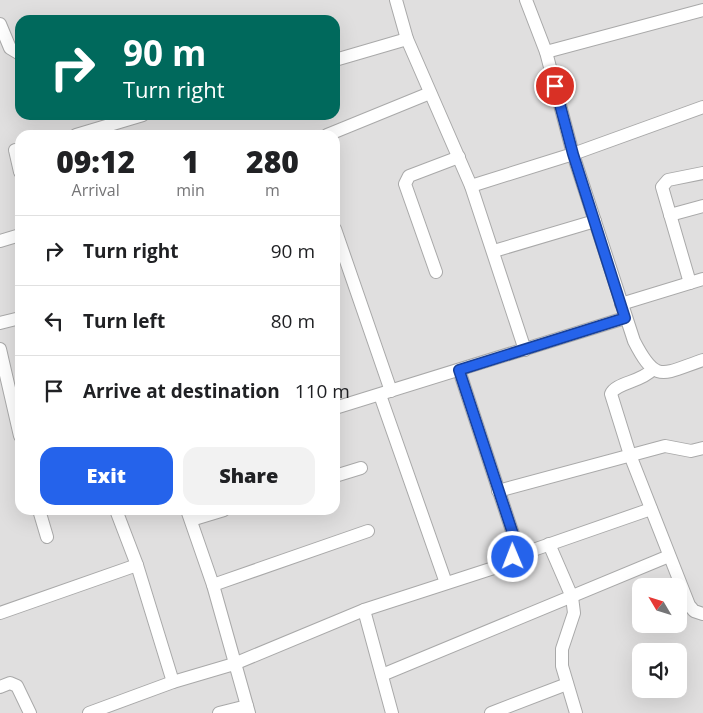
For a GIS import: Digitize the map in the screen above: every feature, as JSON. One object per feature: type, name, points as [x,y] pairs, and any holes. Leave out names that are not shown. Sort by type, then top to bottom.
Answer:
[{"type":"street","points":[[396,0],[407,39],[471,186],[494,251],[525,350]]},
{"type":"street","points":[[526,0],[546,52],[573,154],[625,318],[646,363],[652,370],[661,373],[703,360]]},
{"type":"street","points":[[546,52],[703,10]]},
{"type":"street","points":[[0,24],[10,48],[15,51]]},
{"type":"street","points":[[340,59],[407,39]]},
{"type":"street","points":[[339,130],[430,93]]},
{"type":"street","points":[[471,186],[573,154],[703,107]]},
{"type":"street","points":[[91,130],[122,120]]},
{"type":"street","points":[[436,272],[405,184],[409,176],[459,157]]},
{"type":"street","points":[[690,283],[662,188],[668,180],[703,173]]},
{"type":"street","points":[[670,215],[703,206]]},
{"type":"street","points":[[494,251],[595,221]]},
{"type":"street","points":[[0,241],[15,236]]},
{"type":"street","points":[[340,245],[446,583]]},
{"type":"street","points":[[621,304],[703,279]]},
{"type":"street","points":[[340,407],[625,318]]},
{"type":"street","points":[[0,323],[15,319]]},
{"type":"street","points":[[0,349],[15,414]]},
{"type":"street","points":[[89,713],[173,682],[234,664],[364,610],[506,564],[513,557],[516,549],[514,537],[459,370]]},
{"type":"street","points":[[652,370],[640,380],[616,387],[611,394],[630,455],[688,605],[694,611],[703,614]]},
{"type":"street","points":[[498,492],[665,446],[691,451],[703,448]]},
{"type":"street","points":[[340,475],[362,468]]},
{"type":"street","points":[[513,557],[651,509]]},
{"type":"street","points":[[40,515],[47,537]]},
{"type":"street","points":[[118,515],[137,566],[173,682]]},
{"type":"street","points":[[189,515],[213,584],[248,709],[219,713]]},
{"type":"street","points":[[213,584],[368,531]]},
{"type":"street","points":[[549,544],[572,597],[574,613],[562,649],[562,666],[576,713]]},
{"type":"street","points":[[382,675],[670,556]]},
{"type":"street","points":[[0,613],[137,566]]},
{"type":"street","points":[[364,610],[392,713]]},
{"type":"street","points":[[0,688],[10,684],[16,686],[30,713]]},
{"type":"street","points":[[491,713],[567,684]]},
{"type":"shaded area","points":[[0,0],[703,0],[703,713],[0,713]]},
{"type":"route","points":[[513,557],[516,549],[514,537],[459,370],[625,318],[573,154],[555,86]]}]
